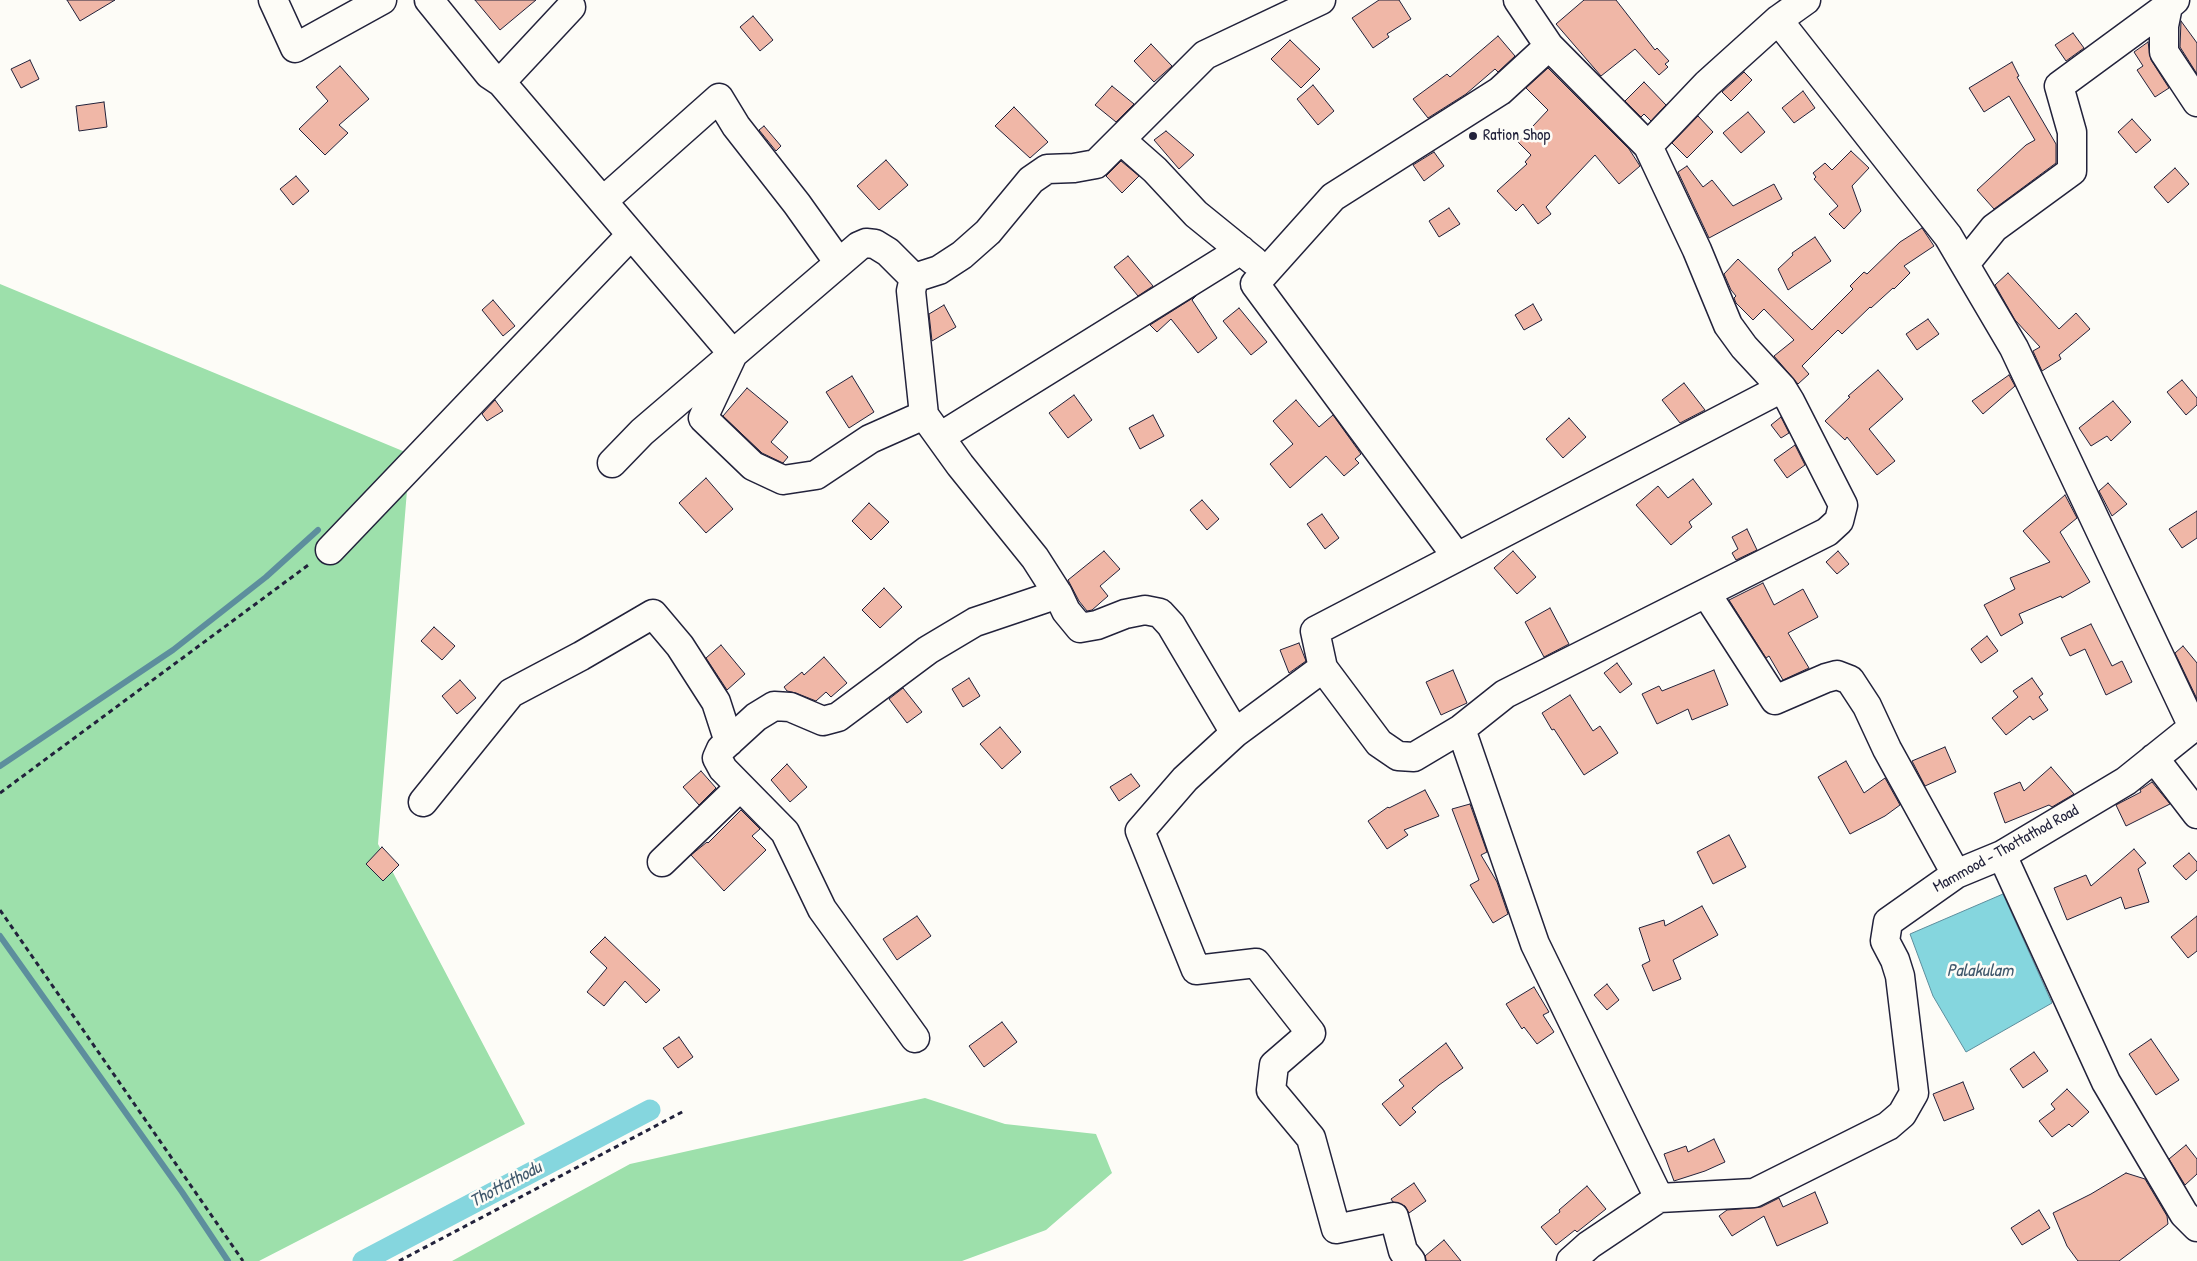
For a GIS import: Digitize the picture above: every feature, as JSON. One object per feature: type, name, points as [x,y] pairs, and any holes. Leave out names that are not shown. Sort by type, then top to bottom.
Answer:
[{"type":"street","points":[[273,0],[295,48],[382,0]]},
{"type":"street","points":[[429,0],[489,74],[501,82],[732,354]]},
{"type":"street","points":[[1518,0],[1550,46],[1648,146],[1697,250],[1728,325],[1744,347],[1782,388],[1843,505],[1839,521],[1828,532],[1504,694],[1461,729],[1414,757],[1398,756],[1379,743],[1323,668],[1315,631],[1782,388]]},
{"type":"street","points":[[1648,146],[1707,84],[1778,20],[1806,0]]},
{"type":"street","points":[[914,278],[940,270],[962,255],[988,232],[1031,180],[1047,169],[1074,168],[1096,164],[1205,55],[1311,2]]},
{"type":"street","points":[[1964,264],[1994,228],[2072,171],[2072,132],[2059,86],[2172,3]]},
{"type":"street","points":[[2172,3],[2164,26],[2164,52],[2197,102]]},
{"type":"street","points":[[501,82],[571,7]]},
{"type":"street","points":[[1778,20],[1948,236],[2014,348],[2195,726]]},
{"type":"street","points":[[1457,557],[1255,284],[1333,197],[1500,92],[1550,46]]},
{"type":"street","points":[[603,202],[719,98],[736,126],[797,204],[839,263]]},
{"type":"street","points":[[1121,140],[1156,170],[1196,214],[1266,271]]},
{"type":"street","points":[[330,550],[632,235]]},
{"type":"street","points":[[612,463],[642,432],[859,246],[866,243],[875,244],[888,252],[914,278]]},
{"type":"street","points":[[940,437],[1241,250]]},
{"type":"street","points":[[914,278],[911,291],[924,415],[1034,558],[1058,594],[1066,611],[1080,628],[1097,626],[1125,614],[1145,610],[1160,613],[1171,626],[1234,733]]},
{"type":"street","points":[[732,354],[703,418],[754,466],[783,480],[816,475],[870,439],[924,415]]},
{"type":"street","points":[[1706,593],[1774,700],[1837,675],[1850,680],[1867,706],[1887,749],[1956,874]]},
{"type":"street","points":[[915,1038],[822,909],[785,832],[723,769],[717,758],[721,749],[756,717],[774,706],[790,707],[824,721],[838,717],[928,650],[975,622],[1058,594]]},
{"type":"street","points":[[423,802],[512,693],[653,614],[680,646],[716,702],[729,742]]},
{"type":"street","points":[[1323,668],[1234,733],[1185,779],[1140,831],[1196,970],[1256,963],[1311,1033],[1274,1064],[1272,1090],[1310,1138],[1336,1229],[1394,1217],[1403,1251],[1410,1261]]},
{"type":"street","name":"Mammood - Thottathod Road","points":[[1658,1198],[1754,1193],[1888,1126],[1902,1114],[1914,1093],[1900,976],[1895,960],[1885,941],[1888,922],[1956,874],[2002,855],[2126,781],[2195,726]]},
{"type":"street","points":[[1461,729],[1535,944],[1658,1198],[1588,1245],[1571,1261]]},
{"type":"street","points":[[2154,758],[2197,814]]},
{"type":"street","points":[[662,862],[740,787]]},
{"type":"street","points":[[2002,855],[2106,1082],[2184,1214],[2197,1227]]},
{"type":"path","points":[[0,793],[330,550]]},
{"type":"path","points":[[0,910],[243,1261]]},
{"type":"path","points":[[399,1261],[684,1111]]},
{"type":"green space","points":[[0,284],[410,454],[378,844],[525,1124],[259,1261],[0,1261]]},
{"type":"green space","points":[[925,1098],[1005,1124],[1096,1134],[1112,1173],[1046,1230],[962,1261],[452,1261],[630,1164]]},
{"type":"water","name":"Palakulam","points":[[2003,894],[2052,1003],[1966,1052],[1933,996],[1910,934]]},
{"type":"building","points":[[67,0],[115,0],[80,21]]},
{"type":"building","points":[[475,0],[536,0],[500,30]]},
{"type":"building","points":[[1379,0],[1399,0],[1411,19],[1387,34],[1389,37],[1373,48],[1352,18]]},
{"type":"building","points":[[1584,0],[1616,0],[1655,50],[1657,48],[1669,61],[1665,64],[1668,67],[1659,75],[1635,49],[1601,76],[1556,24]]},
{"type":"building","points":[[753,16],[773,40],[760,51],[740,27]]},
{"type":"building","points":[[2181,21],[2197,43],[2197,74],[2180,47]]},
{"type":"building","points":[[2073,33],[2084,48],[2066,61],[2055,45]]},
{"type":"building","points":[[1498,36],[1515,56],[1498,72],[1495,69],[1466,94],[1428,118],[1413,99],[1447,74],[1450,77]]},
{"type":"building","points":[[1290,40],[1320,69],[1301,88],[1271,59]]},
{"type":"building","points":[[2148,42],[2151,60],[2169,88],[2155,97],[2137,70],[2143,66],[2134,52]]},
{"type":"building","points":[[1151,44],[1172,66],[1154,82],[1134,61]]},
{"type":"building","points":[[30,60],[39,79],[21,88],[11,69]]},
{"type":"building","points":[[2012,62],[2019,76],[2017,77],[2056,144],[2056,163],[1994,209],[1977,190],[2026,145],[2035,140],[2009,96],[1984,112],[1969,88]]},
{"type":"building","points":[[340,66],[369,99],[339,125],[348,133],[325,155],[299,129],[328,101],[316,87]]},
{"type":"building","points":[[1548,68],[1629,149],[1640,166],[1619,184],[1595,155],[1546,207],[1551,214],[1538,224],[1523,204],[1516,211],[1497,191],[1527,164],[1525,162],[1531,155],[1518,142],[1548,110],[1526,88]]},
{"type":"building","points":[[1744,72],[1752,80],[1731,101],[1722,92]]},
{"type":"building","points":[[1644,82],[1666,105],[1651,121],[1644,114],[1641,117],[1625,101]]},
{"type":"building","points":[[1313,85],[1334,111],[1318,125],[1297,99]]},
{"type":"building","points":[[1112,86],[1134,104],[1116,122],[1095,105]]},
{"type":"building","points":[[1803,91],[1815,108],[1794,123],[1782,108]]},
{"type":"building","points":[[104,102],[107,127],[79,131],[76,106]]},
{"type":"building","points":[[1014,107],[1048,142],[1030,158],[995,126]]},
{"type":"building","points":[[1748,112],[1765,132],[1741,153],[1723,133]]},
{"type":"building","points":[[1698,116],[1713,132],[1687,158],[1672,143]]},
{"type":"building","points":[[2132,119],[2151,140],[2136,153],[2118,132]]},
{"type":"building","points":[[764,126],[781,146],[776,151],[759,130]]},
{"type":"building","points":[[1166,131],[1194,155],[1179,169],[1154,140]]},
{"type":"building","points":[[1851,151],[1869,168],[1852,186],[1861,211],[1844,229],[1829,214],[1838,206],[1814,179],[1816,177],[1813,173],[1825,163],[1832,170]]},
{"type":"building","points":[[1434,152],[1444,166],[1424,181],[1413,165]]},
{"type":"building","points":[[886,160],[908,185],[879,210],[857,186]]},
{"type":"building","points":[[1121,161],[1139,176],[1122,193],[1106,176]]},
{"type":"building","points":[[1687,166],[1703,187],[1712,180],[1733,206],[1774,184],[1782,199],[1709,238],[1678,172]]},
{"type":"building","points":[[2175,168],[2189,184],[2168,203],[2154,187]]},
{"type":"building","points":[[296,176],[309,191],[293,205],[280,189]]},
{"type":"building","points":[[1449,208],[1460,224],[1439,237],[1429,221]]},
{"type":"building","points":[[1922,228],[1934,246],[1904,266],[1910,273],[1894,289],[1870,307],[1842,334],[1838,330],[1802,366],[1809,374],[1798,384],[1774,356],[1794,340],[1764,309],[1753,320],[1736,303],[1734,298],[1736,296],[1731,290],[1724,274],[1738,259],[1812,330],[1853,289],[1850,286],[1864,272],[1867,274],[1900,242]]},
{"type":"building","points":[[1815,237],[1831,261],[1788,290],[1778,269],[1793,255],[1792,253]]},
{"type":"building","points":[[1128,256],[1153,286],[1138,296],[1114,267]]},
{"type":"building","points":[[2008,273],[2059,329],[2076,313],[2090,329],[2059,355],[2061,359],[2042,371],[2033,351],[2040,347],[2015,320],[1995,285]]},
{"type":"building","points":[[1196,296],[1192,300],[1217,338],[1198,353],[1171,319],[1157,332],[1150,325]]},
{"type":"building","points":[[493,300],[515,326],[503,336],[482,310]]},
{"type":"building","points":[[1533,304],[1542,320],[1524,330],[1515,315]]},
{"type":"building","points":[[944,305],[956,327],[932,341],[929,314]]},
{"type":"building","points":[[1239,308],[1267,342],[1251,355],[1223,321]]},
{"type":"building","points":[[1928,319],[1939,334],[1917,350],[1906,334]]},
{"type":"building","points":[[1878,370],[1903,399],[1869,429],[1895,461],[1877,475],[1847,437],[1845,440],[1825,421],[1850,397],[1848,396]]},
{"type":"building","points":[[2009,375],[2015,386],[1983,414],[1972,401]]},
{"type":"building","points":[[852,376],[874,412],[849,428],[826,392]]},
{"type":"building","points":[[2182,380],[2197,398],[2197,405],[2186,415],[2167,392]]},
{"type":"building","points":[[1684,383],[1705,410],[1680,423],[1662,400]]},
{"type":"building","points":[[747,388],[788,422],[771,442],[788,457],[783,463],[762,453],[723,416]]},
{"type":"building","points":[[1074,395],[1092,420],[1068,438],[1049,413]]},
{"type":"building","points":[[495,400],[503,411],[487,421],[482,414]]},
{"type":"building","points":[[1296,400],[1319,427],[1333,415],[1361,454],[1355,459],[1359,463],[1344,476],[1326,456],[1290,488],[1270,464],[1293,444],[1273,421]]},
{"type":"building","points":[[2113,401],[2131,422],[2111,441],[2107,436],[2091,446],[2079,428]]},
{"type":"building","points":[[1153,415],[1164,436],[1140,449],[1129,428]]},
{"type":"building","points":[[1781,417],[1789,433],[1781,438],[1771,425]]},
{"type":"building","points":[[1569,418],[1586,437],[1563,458],[1546,439]]},
{"type":"building","points":[[1795,445],[1805,465],[1787,478],[1774,460]]},
{"type":"building","points":[[706,478],[733,509],[706,533],[679,503]]},
{"type":"building","points":[[1693,479],[1712,504],[1689,522],[1692,527],[1671,545],[1636,505],[1658,486],[1668,498]]},
{"type":"building","points":[[2108,483],[2127,504],[2112,516],[2099,491]]},
{"type":"building","points":[[2065,495],[2077,518],[2060,532],[2090,582],[2062,598],[2061,596],[2019,614],[2023,623],[2001,636],[1984,605],[2015,589],[2010,578],[2050,562],[2023,531]]},
{"type":"building","points":[[1202,500],[1219,519],[1207,530],[1190,510]]},
{"type":"building","points":[[869,503],[889,522],[871,540],[852,521]]},
{"type":"building","points":[[2197,511],[2197,538],[2182,548],[2169,529]]},
{"type":"building","points":[[1322,514],[1339,538],[1325,549],[1307,524]]},
{"type":"building","points":[[1747,529],[1757,550],[1736,560],[1732,553],[1738,549],[1732,537]]},
{"type":"building","points":[[1104,551],[1120,569],[1100,586],[1108,596],[1092,610],[1087,611],[1079,601],[1068,580]]},
{"type":"building","points":[[1513,551],[1536,577],[1517,594],[1494,568]]},
{"type":"building","points":[[1838,551],[1849,564],[1837,574],[1826,562]]},
{"type":"building","points":[[1763,583],[1774,605],[1803,589],[1818,617],[1788,633],[1809,668],[1783,680],[1769,656],[1766,658],[1729,600]]},
{"type":"building","points":[[884,588],[902,607],[880,628],[862,610]]},
{"type":"building","points":[[1550,608],[1569,644],[1544,657],[1525,622]]},
{"type":"building","points":[[2091,624],[2112,666],[2122,661],[2132,682],[2106,695],[2085,649],[2070,656],[2061,638]]},
{"type":"building","points":[[434,627],[455,646],[442,660],[421,641]]},
{"type":"building","points":[[1987,636],[1998,651],[1981,663],[1971,649]]},
{"type":"building","points":[[1299,643],[1306,661],[1289,673],[1280,650]]},
{"type":"building","points":[[721,645],[745,674],[727,690],[706,658]]},
{"type":"building","points":[[2183,646],[2197,663],[2197,699],[2175,653]]},
{"type":"building","points":[[824,657],[847,683],[831,697],[826,692],[816,701],[787,691],[784,687],[802,672],[804,675]]},
{"type":"building","points":[[1617,663],[1632,684],[1620,693],[1604,673]]},
{"type":"building","points":[[1453,670],[1467,703],[1441,715],[1426,682]]},
{"type":"building","points":[[1714,670],[1728,705],[1692,720],[1688,709],[1657,724],[1642,694],[1659,686],[1662,691]]},
{"type":"building","points":[[969,678],[980,696],[963,707],[952,689]]},
{"type":"building","points":[[2032,678],[2043,694],[2039,697],[2048,710],[2033,720],[2030,716],[2006,735],[1992,718],[2018,697],[2013,691]]},
{"type":"building","points":[[460,680],[476,698],[457,714],[442,696]]},
{"type":"building","points":[[903,688],[922,712],[907,723],[889,699]]},
{"type":"building","points":[[1570,695],[1593,731],[1600,726],[1618,753],[1584,775],[1542,713]]},
{"type":"building","points":[[1000,727],[1021,752],[1002,769],[980,744]]},
{"type":"building","points":[[1945,747],[1956,772],[1925,786],[1912,761]]},
{"type":"building","points":[[1846,761],[1864,793],[1885,778],[1900,805],[1885,816],[1850,834],[1818,777]]},
{"type":"building","points":[[787,764],[807,787],[790,802],[771,780]]},
{"type":"building","points":[[2051,767],[2074,794],[2052,807],[2049,805],[2005,823],[1994,793],[2020,782],[2024,791]]},
{"type":"building","points":[[701,771],[716,788],[699,805],[683,787]]},
{"type":"building","points":[[1131,774],[1140,786],[1119,801],[1110,787]]},
{"type":"building","points":[[2152,782],[2170,804],[2126,826],[2116,805],[2141,792],[2140,790]]},
{"type":"building","points":[[1425,790],[1439,816],[1404,830],[1408,835],[1387,849],[1368,821],[1388,807]]},
{"type":"building","points":[[1470,804],[1487,852],[1481,855],[1497,882],[1508,914],[1493,923],[1470,885],[1479,880],[1452,809]]},
{"type":"building","points":[[741,810],[760,829],[752,836],[766,850],[724,891],[691,855],[708,843]]},
{"type":"building","points":[[1729,835],[1746,867],[1713,884],[1697,852]]},
{"type":"building","points":[[382,847],[399,865],[383,881],[366,864]]},
{"type":"building","points":[[2134,849],[2146,863],[2138,869],[2149,902],[2125,909],[2121,897],[2067,920],[2054,888],[2086,875],[2091,886]]},
{"type":"building","points":[[2189,853],[2197,862],[2197,870],[2186,880],[2173,866]]},
{"type":"building","points":[[1702,906],[1718,935],[1673,960],[1681,979],[1653,991],[1642,965],[1650,961],[1639,928],[1664,920],[1665,926]]},
{"type":"building","points":[[917,916],[931,936],[897,960],[883,939]]},
{"type":"building","points":[[2197,916],[2197,951],[2188,958],[2171,937]]},
{"type":"building","points":[[605,937],[660,990],[646,1003],[625,981],[604,1006],[587,992],[607,968],[590,952]]},
{"type":"building","points":[[1607,984],[1619,1000],[1607,1010],[1594,995]]},
{"type":"building","points":[[1534,987],[1549,1012],[1543,1015],[1554,1032],[1537,1044],[1524,1027],[1522,1029],[1506,1004]]},
{"type":"building","points":[[1002,1022],[1017,1042],[984,1067],[969,1046]]},
{"type":"building","points":[[679,1037],[693,1057],[678,1068],[663,1048]]},
{"type":"building","points":[[2151,1039],[2179,1080],[2156,1095],[2129,1054]]},
{"type":"building","points":[[1446,1043],[1463,1068],[1412,1108],[1416,1112],[1400,1126],[1382,1104],[1404,1086],[1399,1080]]},
{"type":"building","points":[[2034,1052],[2048,1071],[2023,1088],[2010,1069]]},
{"type":"building","points":[[1963,1082],[1974,1109],[1944,1121],[1933,1094]]},
{"type":"building","points":[[2067,1089],[2089,1112],[2072,1127],[2069,1124],[2052,1137],[2039,1121],[2055,1109],[2051,1104]]},
{"type":"building","points":[[1714,1139],[1725,1162],[1674,1181],[1664,1154],[1686,1146],[1688,1152]]},
{"type":"building","points":[[2186,1145],[2197,1159],[2197,1174],[2185,1185],[2169,1159]]},
{"type":"building","points":[[2126,1173],[2145,1179],[2167,1216],[2168,1224],[2119,1261],[2078,1261],[2067,1246],[2053,1213],[2091,1194]]},
{"type":"building","points":[[1414,1183],[1426,1201],[1409,1213],[1405,1206],[1393,1202],[1391,1199]]},
{"type":"building","points":[[1587,1186],[1606,1209],[1577,1232],[1575,1230],[1556,1245],[1541,1227]]},
{"type":"building","points":[[1815,1192],[1828,1223],[1777,1246],[1764,1216],[1732,1236],[1719,1216],[1727,1210],[1761,1207],[1779,1198],[1783,1207]]},
{"type":"building","points":[[2039,1210],[2050,1228],[2022,1245],[2011,1228]]},
{"type":"building","points":[[1444,1240],[1461,1261],[1426,1261],[1425,1256]]},
{"type":"waterway","points":[[0,766],[173,650],[266,577],[318,530]]},
{"type":"waterway","points":[[0,936],[182,1192],[228,1261]]},
{"type":"waterway","name":"Thottathodu","points":[[363,1261],[650,1110]]},
{"type":"place","name":"Ration Shop","points":[[1473,136]]}]
